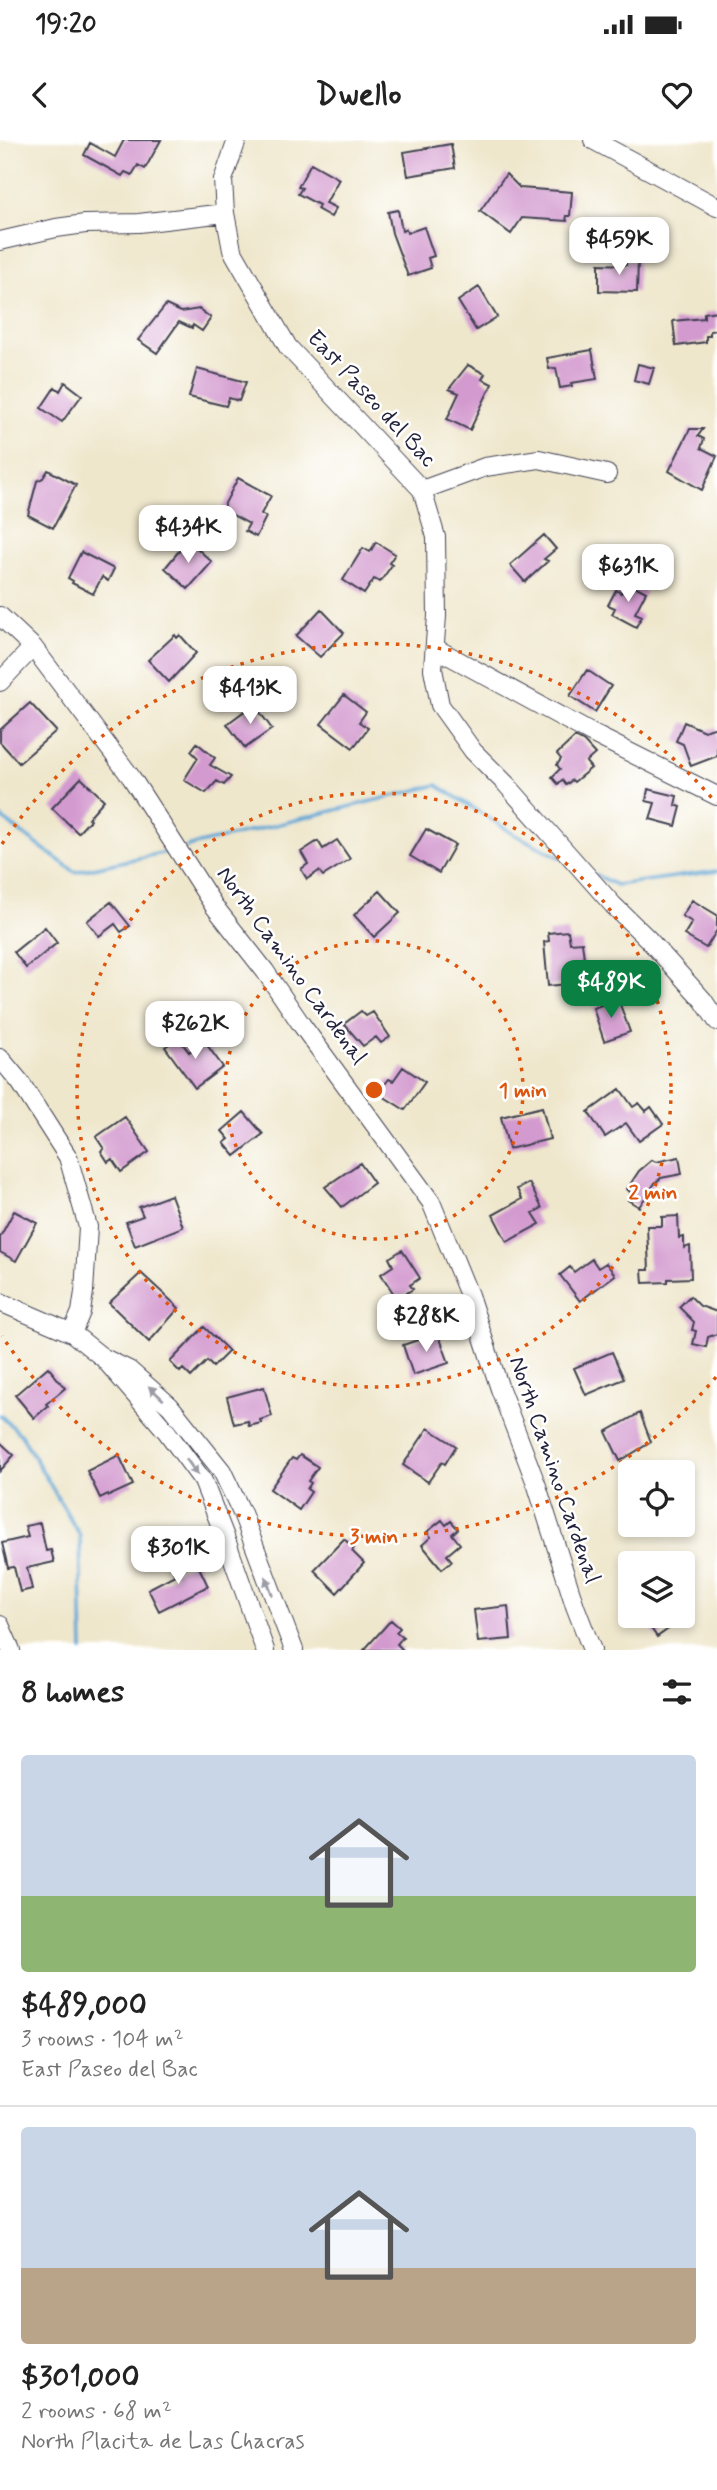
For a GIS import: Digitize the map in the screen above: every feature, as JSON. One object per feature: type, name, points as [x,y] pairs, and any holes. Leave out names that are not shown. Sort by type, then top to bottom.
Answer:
[{"type":"street","name":"East Paseo del Bac","points":[[237,140],[223,180],[225,213],[232,250],[288,347],[422,490],[436,537],[437,613],[433,669],[440,705],[473,751],[506,784],[613,905],[648,939],[703,1000],[717,1021]]},
{"type":"street","points":[[593,140],[717,207]]},
{"type":"street","points":[[0,241],[85,224],[139,223],[225,213]]},
{"type":"street","points":[[422,490],[485,467],[538,459],[607,474]]},
{"type":"street","name":"North Camino Cardenal","points":[[0,616],[33,647],[131,777],[210,899],[431,1202],[469,1295],[592,1650]]},
{"type":"street","points":[[0,682],[33,647]]},
{"type":"street","points":[[435,649],[591,733],[717,796]]},
{"type":"street","points":[[0,1058],[20,1083],[68,1157],[88,1227],[81,1312],[72,1333]]},
{"type":"street","points":[[0,1302],[72,1333],[102,1357],[167,1432],[202,1481],[265,1650]]},
{"type":"street","points":[[102,1357],[129,1370],[170,1406],[222,1471],[242,1513],[294,1650]]},
{"type":"street","points":[[0,1625],[11,1650]]},
{"type":"building","points":[[124,140],[161,140],[145,169],[138,165],[132,175],[125,172],[122,176],[84,155],[90,143],[115,157]]},
{"type":"building","points":[[451,144],[455,168],[408,176],[404,152]]},
{"type":"building","points":[[311,163],[339,179],[326,203],[336,208],[331,217],[317,209],[319,205],[298,194],[302,188],[298,187]]},
{"type":"building","points":[[506,174],[520,188],[572,192],[570,216],[566,216],[567,221],[522,218],[511,234],[480,211]]},
{"type":"building","points":[[398,210],[402,231],[406,229],[407,233],[424,227],[434,256],[428,258],[431,268],[408,276],[392,233],[388,212]]},
{"type":"building","points":[[626,260],[638,261],[637,292],[599,291],[599,264],[626,265]]},
{"type":"building","points":[[479,287],[497,317],[476,330],[458,301]]},
{"type":"building","points":[[166,305],[181,312],[199,309],[211,318],[202,331],[193,325],[192,328],[179,322],[157,353],[138,340]]},
{"type":"building","points":[[717,311],[717,330],[710,331],[706,342],[676,346],[673,321],[704,318],[704,313]]},
{"type":"building","points":[[592,350],[597,379],[571,383],[572,386],[560,388],[556,368],[549,369],[547,358]]},
{"type":"building","points":[[638,364],[654,368],[649,384],[634,380]]},
{"type":"building","points":[[468,365],[485,374],[482,379],[492,384],[470,430],[447,419],[459,393],[449,389]]},
{"type":"building","points":[[197,369],[246,382],[239,401],[229,398],[226,406],[189,397]]},
{"type":"building","points":[[65,382],[82,395],[62,422],[41,408],[55,387],[60,391]]},
{"type":"building","points":[[690,429],[703,429],[698,436],[704,439],[701,448],[717,456],[702,490],[669,471]]},
{"type":"building","points":[[48,470],[76,485],[53,528],[28,515],[37,481],[43,478]]},
{"type":"building","points":[[238,478],[271,496],[261,514],[266,517],[256,537],[245,531],[249,524],[222,509]]},
{"type":"building","points":[[544,535],[556,549],[544,559],[548,561],[525,582],[510,565]]},
{"type":"building","points":[[188,540],[212,562],[188,589],[165,568]]},
{"type":"building","points":[[376,542],[395,554],[389,563],[392,565],[380,582],[374,579],[364,594],[343,580],[363,548],[370,552]]},
{"type":"building","points":[[81,552],[114,569],[108,581],[102,577],[93,594],[68,578]]},
{"type":"building","points":[[627,582],[646,592],[635,613],[642,616],[636,627],[612,614],[615,608],[608,605],[616,590],[621,593]]},
{"type":"building","points":[[321,609],[344,633],[320,657],[296,636]]},
{"type":"building","points":[[175,635],[177,638],[180,635],[196,653],[169,682],[148,660]]},
{"type":"building","points":[[587,670],[611,686],[595,712],[570,696]]},
{"type":"building","points":[[344,695],[366,712],[359,722],[368,728],[353,748],[321,724]]},
{"type":"building","points":[[30,703],[56,731],[19,763],[0,742],[0,730]]},
{"type":"building","points":[[254,704],[272,729],[245,748],[227,724]]},
{"type":"building","points":[[684,722],[704,731],[717,727],[717,756],[691,766],[683,744],[676,741]]},
{"type":"building","points":[[575,737],[595,754],[586,762],[591,768],[574,782],[572,780],[566,785],[562,780],[558,784],[552,777],[560,769],[557,765],[561,759],[557,754]]},
{"type":"building","points":[[197,743],[215,758],[210,765],[231,777],[224,785],[217,781],[206,793],[184,780],[198,758],[191,751]]},
{"type":"building","points":[[81,778],[104,800],[78,833],[52,808]]},
{"type":"building","points":[[648,789],[677,796],[675,805],[681,807],[676,826],[650,819],[655,803],[646,801]]},
{"type":"building","points":[[426,829],[455,845],[439,873],[410,856]]},
{"type":"building","points":[[337,840],[350,859],[323,876],[319,871],[307,879],[301,869],[308,864],[301,852],[318,841],[323,849]]},
{"type":"building","points":[[380,891],[400,913],[374,937],[354,915]]},
{"type":"building","points":[[692,900],[717,915],[717,930],[706,948],[684,935],[692,922],[682,916]]},
{"type":"building","points":[[111,902],[130,926],[121,932],[115,924],[99,936],[87,921]]},
{"type":"building","points":[[45,927],[57,943],[26,968],[14,952]]},
{"type":"building","points":[[568,931],[570,943],[582,942],[587,982],[548,986],[544,942],[549,941],[548,933]]},
{"type":"building","points":[[618,999],[630,1032],[604,1041],[593,1008]]},
{"type":"building","points":[[361,1011],[366,1016],[373,1012],[390,1037],[381,1043],[376,1037],[363,1046],[344,1024]]},
{"type":"building","points":[[178,1038],[189,1052],[204,1041],[223,1067],[195,1088],[165,1047]]},
{"type":"building","points":[[403,1067],[425,1082],[405,1110],[378,1093],[389,1079],[393,1081]]},
{"type":"building","points":[[620,1089],[633,1107],[639,1103],[646,1111],[651,1107],[663,1124],[639,1141],[626,1123],[605,1137],[588,1112]]},
{"type":"building","points":[[542,1107],[550,1139],[509,1149],[501,1117]]},
{"type":"building","points":[[244,1112],[263,1134],[235,1156],[224,1143],[229,1139],[222,1131]]},
{"type":"building","points":[[125,1117],[149,1152],[121,1172],[112,1159],[108,1162],[96,1137]]},
{"type":"building","points":[[679,1157],[682,1174],[661,1178],[639,1207],[628,1200],[631,1193],[627,1189],[639,1171],[652,1160],[656,1162]]},
{"type":"building","points":[[360,1163],[374,1183],[342,1207],[325,1187]]},
{"type":"building","points":[[529,1183],[542,1208],[533,1213],[540,1224],[507,1242],[493,1215],[522,1199],[517,1189]]},
{"type":"building","points":[[171,1195],[183,1227],[135,1246],[126,1222],[143,1216],[139,1207]]},
{"type":"building","points":[[14,1211],[37,1223],[16,1261],[0,1252],[0,1237]]},
{"type":"building","points":[[678,1216],[679,1238],[684,1237],[684,1248],[690,1246],[691,1278],[643,1283],[642,1270],[649,1270],[647,1226],[662,1226],[662,1217]]},
{"type":"building","points":[[402,1250],[420,1278],[410,1285],[413,1289],[397,1299],[381,1274],[393,1266],[389,1258]]},
{"type":"building","points":[[592,1259],[598,1268],[606,1263],[615,1275],[580,1301],[560,1275],[570,1267],[574,1272]]},
{"type":"building","points":[[141,1273],[179,1308],[149,1342],[109,1303]]},
{"type":"building","points":[[690,1296],[700,1306],[717,1312],[717,1334],[708,1337],[706,1347],[693,1344],[696,1331],[692,1330],[694,1322],[679,1307]]},
{"type":"building","points":[[204,1327],[229,1351],[213,1367],[207,1361],[191,1377],[183,1369],[180,1372],[170,1362]]},
{"type":"building","points":[[438,1333],[449,1363],[413,1375],[403,1345]]},
{"type":"building","points":[[612,1352],[624,1379],[586,1395],[574,1368]]},
{"type":"building","points":[[48,1367],[65,1388],[34,1418],[15,1395]]},
{"type":"building","points":[[264,1387],[272,1416],[249,1426],[248,1421],[234,1424],[227,1397]]},
{"type":"building","points":[[640,1413],[651,1442],[620,1460],[606,1432]]},
{"type":"building","points":[[428,1428],[456,1446],[445,1464],[442,1462],[428,1482],[403,1465]]},
{"type":"building","points":[[0,1442],[14,1455],[0,1471]]},
{"type":"building","points":[[119,1455],[133,1485],[100,1498],[87,1471]]},
{"type":"building","points":[[300,1455],[318,1467],[308,1481],[311,1483],[307,1489],[311,1492],[299,1510],[270,1489],[292,1458],[296,1460]]},
{"type":"building","points":[[442,1520],[446,1525],[451,1521],[458,1529],[452,1534],[460,1544],[447,1555],[452,1561],[442,1569],[422,1545],[431,1537],[427,1532]]},
{"type":"building","points":[[40,1523],[46,1551],[51,1550],[54,1562],[27,1568],[32,1589],[20,1592],[14,1567],[8,1568],[2,1543],[28,1537],[25,1526]]},
{"type":"building","points":[[344,1539],[364,1563],[337,1593],[314,1570]]},
{"type":"building","points":[[196,1561],[208,1586],[159,1611],[148,1589]]},
{"type":"building","points":[[508,1606],[511,1639],[478,1642],[474,1610]]},
{"type":"building","points":[[391,1620],[400,1628],[396,1632],[403,1637],[397,1644],[403,1650],[364,1650]]},
{"type":"building","points":[[651,1628],[670,1628],[657,1637]]},
{"type":"waterway","points":[[187,847],[437,785],[514,834],[561,858]]},
{"type":"waterway","points":[[0,817],[75,872],[166,852]]},
{"type":"waterway","points":[[596,875],[616,885],[717,871]]},
{"type":"waterway","points":[[0,1415],[22,1436],[80,1536],[83,1650]]}]
